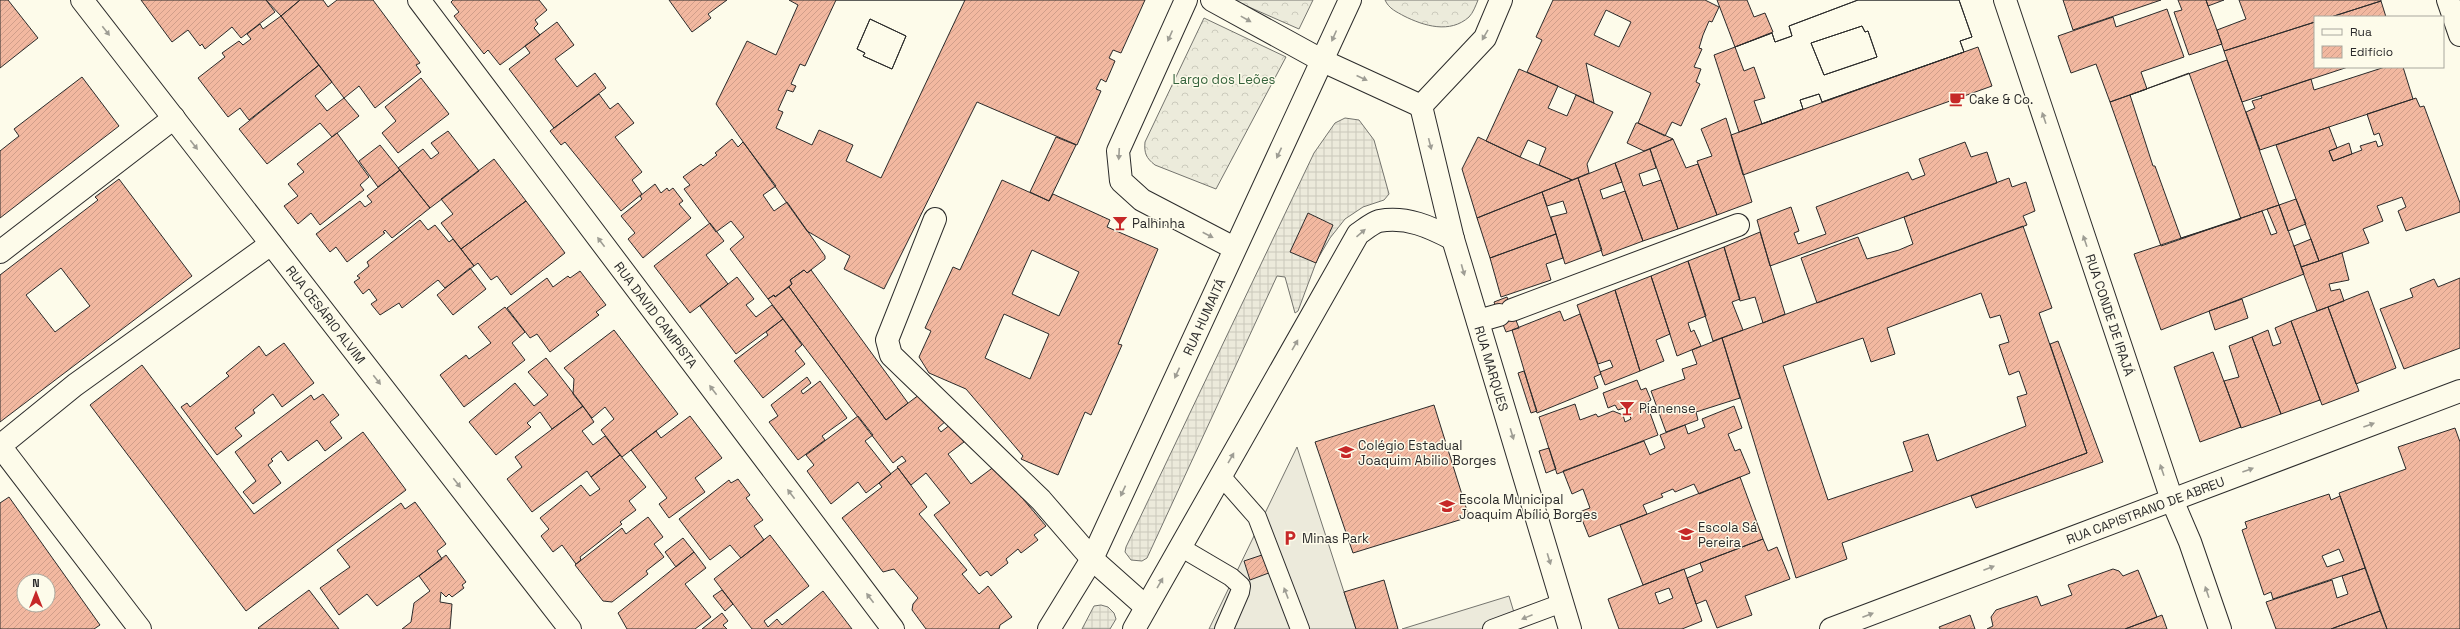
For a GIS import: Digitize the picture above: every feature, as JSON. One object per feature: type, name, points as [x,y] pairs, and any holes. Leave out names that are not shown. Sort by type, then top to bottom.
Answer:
[{"type":"street","name":"RUA CESÁRIO ALVIM","points":[[82,0],[570,629]]},
{"type":"street","name":"RUA DAVID CAMPISTA","points":[[419,0],[893,629]]},
{"type":"street","points":[[1186,0],[1118,151],[1121,181],[1142,200],[1234,248]]},
{"type":"street","points":[[1212,0],[1323,61],[1421,106],[1485,38],[1501,0]]},
{"type":"street","name":"RUA HUMAITÁ","points":[[1049,629],[1092,559],[1234,248],[1323,61],[1350,0]]},
{"type":"street","name":"RUA CONDE DE IRAJÁ","points":[[2005,0],[2172,500],[2190,542],[2220,629]]},
{"type":"street","points":[[2448,0],[2460,35]]},
{"type":"street","name":"RUA MARQUES","points":[[1421,106],[1454,239],[1570,629]]},
{"type":"street","points":[[0,252],[174,118]]},
{"type":"street","points":[[935,219],[887,340],[891,355],[1041,500],[1092,559],[1146,607]]},
{"type":"street","points":[[1134,629],[1358,234],[1378,221],[1402,220],[1421,223],[1454,239]]},
{"type":"street","points":[[1478,321],[1738,225]]},
{"type":"street","points":[[130,626],[0,446],[75,385],[271,244]]},
{"type":"street","name":"RUA CAPISTRANO DE ABREU","points":[[1831,629],[2101,525],[2172,500],[2460,391]]},
{"type":"lane","points":[[1221,476],[1257,517],[1300,629]]},
{"type":"lane","points":[[1180,547],[1231,577],[1241,586],[1240,592],[1224,629]]},
{"type":"lane","points":[[1492,629],[1562,603]]},
{"type":"green space","points":[[1233,0],[1313,0],[1299,29]]},
{"type":"green space","points":[[1385,0],[1478,0],[1469,17],[1462,22],[1445,27],[1437,27],[1420,23],[1404,16],[1393,10]]},
{"type":"green space","name":"Largo dos Leões","points":[[1204,18],[1286,57],[1216,189],[1155,165],[1146,155],[1145,149],[1145,142]]},
{"type":"shaded area","points":[[1345,118],[1359,120],[1374,140],[1389,194],[1384,200],[1363,207],[1345,219],[1330,238],[1317,260],[1298,311],[1295,313],[1285,277],[1277,276],[1147,558],[1142,561],[1131,560],[1125,552],[1126,547],[1314,153],[1335,123]]},
{"type":"shaded area","name":"Minas Park","points":[[1297,447],[1356,629],[1209,629]]},
{"type":"shaded area","points":[[1509,596],[1519,629],[1402,629]]},
{"type":"shaded area","points":[[1101,605],[1108,607],[1114,613],[1116,619],[1110,629],[1082,629],[1094,606]]},
{"type":"building","points":[[0,0],[8,0],[38,38],[0,68]]},
{"type":"building","points":[[141,0],[266,0],[275,12],[241,38],[232,27],[205,49],[202,44],[200,46],[188,30],[172,42]]},
{"type":"building","points":[[266,0],[300,0],[281,16]]},
{"type":"building","points":[[300,0],[323,0],[328,7],[337,0],[373,0],[420,63],[416,65],[421,72],[375,108],[359,86],[344,98],[281,16]]},
{"type":"building","points":[[453,0],[539,0],[547,10],[535,20],[538,24],[534,28],[540,35],[500,65],[488,50],[484,54],[454,16],[459,12],[451,2]]},
{"type":"building","points":[[669,0],[727,0],[708,14],[711,18],[692,32]]},
{"type":"building","points":[[789,0],[1145,0],[1121,53],[1113,50],[1109,58],[1115,61],[1106,82],[1101,79],[1096,89],[1101,91],[1077,145],[977,102],[884,289],[844,269],[850,256],[807,231],[716,104],[747,41],[776,55],[798,5]],"holes":[[[870,19],[906,36],[892,69],[863,56],[865,53],[857,49]]]},
{"type":"building","points":[[836,0],[965,0],[881,178],[846,161],[853,145],[819,130],[812,145],[776,128],[783,112],[778,110],[787,90],[793,92],[796,86],[791,84],[800,64],[805,66]],"holes":[[[870,19],[906,36],[892,69],[863,56],[865,53],[857,49]]]},
{"type":"building","points":[[1553,0],[1705,0],[1719,7],[1712,22],[1709,21],[1703,35],[1699,48],[1702,49],[1694,67],[1701,69],[1696,82],[1700,84],[1681,126],[1672,122],[1665,136],[1638,123],[1651,93],[1586,63],[1594,103],[1527,72],[1542,40],[1536,37]],"holes":[[[1606,10],[1631,22],[1619,47],[1594,35]]]},
{"type":"building","points":[[1717,0],[1747,0],[1754,17],[1765,13],[1773,32],[1735,47]]},
{"type":"building","points":[[1858,0],[1959,0],[1972,37],[1960,41],[1964,52],[1822,102],[1819,94],[1800,100],[1803,109],[1739,132],[1714,55],[1772,33],[1775,42],[1792,36],[1789,26]],"holes":[[[1862,26],[1865,32],[1868,31],[1877,57],[1824,75],[1811,43]]]},
{"type":"building","points":[[1858,0],[1959,0],[1972,37],[1960,41],[1964,52],[1822,102],[1819,94],[1800,100],[1803,109],[1762,124],[1754,101],[1765,98],[1754,67],[1744,71],[1735,47],[1772,33],[1775,42],[1792,36],[1789,26]],"holes":[[[1862,26],[1865,32],[1868,31],[1877,57],[1824,75],[1811,43]]]},
{"type":"building","points":[[2063,0],[2161,0],[2073,30]]},
{"type":"building","points":[[2178,0],[2206,0],[2222,44],[2189,55],[2174,12],[2182,10]]},
{"type":"building","points":[[2206,0],[2224,0],[2208,6]]},
{"type":"building","points":[[2239,0],[2381,0],[2334,16],[2314,16],[2314,22],[2224,51],[2217,30],[2246,19]]},
{"type":"building","points":[[2381,1],[2386,16],[2334,16]]},
{"type":"building","points":[[2167,9],[2184,57],[2141,72],[2147,89],[2110,102],[2096,64],[2071,73],[2058,36],[2113,17],[2116,27]]},
{"type":"building","points":[[281,16],[319,65],[249,120],[240,108],[228,117],[198,78],[225,57],[222,53],[239,41],[243,45],[251,39],[247,34],[260,24],[263,29]]},
{"type":"building","points":[[557,22],[574,45],[555,59],[577,87],[595,73],[606,88],[554,128],[509,69],[530,53],[525,46]]},
{"type":"building","points":[[2314,22],[2314,68],[2345,68],[2242,102],[2224,51]]},
{"type":"building","points":[[1978,47],[1992,86],[1743,175],[1731,135]]},
{"type":"building","points":[[2227,60],[2279,205],[2161,246],[2110,102]]},
{"type":"building","points":[[319,65],[332,82],[315,96],[327,111],[344,98],[359,116],[332,137],[320,123],[267,164],[239,129]]},
{"type":"building","points":[[2382,68],[2403,68],[2413,99],[2260,150],[2246,112],[2255,108],[2252,101],[2262,98],[2261,96],[2311,79],[2314,90]]},
{"type":"building","points":[[1519,69],[1558,86],[1548,108],[1567,116],[1576,95],[1613,112],[1587,164],[1589,173],[1572,180],[1539,165],[1546,148],[1528,140],[1520,157],[1486,141]]},
{"type":"building","points":[[2189,73],[2241,219],[2181,238],[2155,166],[2153,166],[2130,95]]},
{"type":"building","points":[[82,77],[119,126],[0,218],[0,151],[19,136],[14,129]]},
{"type":"building","points":[[421,78],[449,114],[398,153],[382,133],[396,121],[385,107]]},
{"type":"building","points":[[599,94],[610,109],[618,103],[634,123],[615,137],[642,172],[632,180],[642,194],[621,211],[565,142],[561,145],[550,131]]},
{"type":"building","points":[[2416,98],[2420,107],[2424,106],[2460,203],[2460,212],[2406,231],[2398,211],[2406,207],[2402,197],[2377,206],[2383,221],[2363,229],[2369,243],[2319,261],[2276,145],[2329,127],[2337,148],[2329,151],[2333,161],[2362,150],[2360,146],[2376,141],[2378,147],[2383,145],[2379,133],[2374,135],[2367,114]]},
{"type":"building","points":[[1726,118],[1752,202],[1717,215],[1697,161],[1712,156],[1701,129]]},
{"type":"building","points":[[1636,123],[1673,139],[1644,151],[1627,143]]},
{"type":"building","points":[[448,131],[479,171],[430,208],[398,168],[423,149],[431,159],[439,153],[431,143]]},
{"type":"building","points":[[337,133],[369,177],[360,185],[364,190],[320,225],[311,213],[298,224],[284,206],[298,196],[288,184],[304,172],[297,164]]},
{"type":"building","points":[[1056,137],[1076,145],[1049,201],[1030,192]]},
{"type":"building","points":[[1478,137],[1572,180],[1477,218],[1462,169]]},
{"type":"building","points":[[732,139],[738,147],[743,142],[776,186],[763,195],[774,211],[787,202],[825,256],[825,259],[807,273],[804,270],[790,280],[792,284],[775,297],[774,295],[768,299],[730,249],[744,237],[731,221],[716,232],[684,189],[690,185],[683,177],[701,164],[703,166],[717,155],[715,153]]},
{"type":"building","points":[[1673,139],[1686,168],[1698,164],[1717,215],[1678,229],[1650,149]]},
{"type":"building","points":[[1965,142],[1971,157],[1987,152],[1997,183],[1770,266],[1757,220],[1791,207],[1799,231],[1794,233],[1798,244],[1826,234],[1816,207],[1908,172],[1912,180],[1925,175],[1919,159]]},
{"type":"building","points":[[2349,143],[2352,154],[2333,161],[2329,151]]},
{"type":"building","points":[[380,145],[400,170],[378,187],[359,161]]},
{"type":"building","points":[[1650,149],[1656,168],[1639,174],[1643,186],[1661,180],[1678,229],[1643,241],[1615,163]]},
{"type":"building","points":[[494,159],[526,201],[461,249],[441,223],[453,214],[441,199]]},
{"type":"building","points":[[1615,163],[1622,182],[1600,190],[1603,199],[1625,191],[1643,241],[1603,256],[1578,178]]},
{"type":"building","points":[[400,170],[430,208],[392,238],[385,230],[383,232],[385,233],[347,262],[336,247],[330,252],[316,234],[360,201],[365,207],[372,202],[367,196]]},
{"type":"building","points":[[1578,178],[1602,250],[1565,264],[1551,217],[1567,213],[1563,201],[1547,206],[1542,192]]},
{"type":"building","points":[[2009,178],[2012,187],[2026,182],[2035,211],[2023,216],[2027,225],[1817,303],[1801,258],[1858,237],[1867,259],[1899,250],[1913,244],[1904,217]]},
{"type":"building","points":[[119,179],[192,276],[0,422],[0,275],[98,200],[95,197]],"holes":[[[61,268],[90,306],[55,332],[26,295]]]},
{"type":"building","points":[[1002,180],[1049,201],[1053,194],[1110,220],[1107,227],[1158,249],[1118,344],[1122,345],[1091,415],[1085,412],[1058,475],[1021,459],[1023,456],[966,389],[929,373],[919,357],[931,331],[925,328],[953,267],[960,270]],"holes":[[[1032,250],[1079,272],[1059,316],[1012,294]],[[1004,314],[1049,334],[1030,379],[985,358]]]},
{"type":"building","points":[[655,184],[661,193],[667,188],[669,191],[673,188],[683,201],[679,204],[691,218],[643,258],[628,239],[635,233],[621,216],[642,199],[640,196]]},
{"type":"building","points":[[1542,192],[1556,234],[1490,258],[1477,218]]},
{"type":"building","points":[[2296,199],[2306,224],[2288,231],[2279,205]]},
{"type":"building","points":[[526,201],[565,253],[511,295],[497,276],[491,280],[478,263],[474,266],[461,249]]},
{"type":"building","points":[[2279,205],[2304,274],[2161,330],[2134,254],[2262,211],[2271,235],[2277,233],[2267,209]]},
{"type":"building","points":[[1308,213],[1333,225],[1316,263],[1290,252]]},
{"type":"building","points":[[420,220],[428,230],[435,225],[449,242],[453,239],[474,266],[445,288],[438,280],[402,308],[399,303],[380,315],[371,304],[377,300],[369,289],[363,294],[354,282],[360,278],[357,276],[369,266],[367,262]]},
{"type":"building","points":[[710,223],[724,241],[706,255],[728,284],[690,313],[654,266]]},
{"type":"building","points":[[2023,226],[2052,308],[2039,313],[2087,453],[1842,543],[1847,559],[1796,578],[1722,338]]},
{"type":"building","points":[[1760,232],[1785,314],[1763,323],[1755,297],[1740,301],[1724,247]]},
{"type":"building","points":[[1556,234],[1563,258],[1546,264],[1551,280],[1501,297],[1490,258]]},
{"type":"building","points":[[2311,239],[2319,261],[2301,267],[2294,246]]},
{"type":"building","points":[[1724,247],[1740,299],[1732,302],[1743,330],[1713,341],[1688,261]]},
{"type":"building","points":[[2342,253],[2349,280],[2329,284],[2331,291],[2340,289],[2344,301],[2317,311],[2301,267]]},
{"type":"building","points":[[1688,261],[1706,316],[1688,323],[1691,332],[1694,330],[1701,346],[1677,356],[1651,276]]},
{"type":"building","points":[[470,268],[486,289],[453,315],[437,295]]},
{"type":"building","points":[[804,270],[807,273],[811,270],[908,403],[886,420],[789,287],[792,284],[790,280]]},
{"type":"building","points":[[580,271],[606,305],[596,312],[599,315],[550,352],[537,334],[530,338],[507,308],[547,278],[553,287],[568,276],[570,278]]},
{"type":"building","points":[[1651,276],[1670,334],[1656,340],[1664,361],[1640,371],[1615,290]]},
{"type":"building","points":[[737,277],[754,299],[746,305],[756,317],[772,305],[783,319],[736,354],[700,306]]},
{"type":"building","points":[[2460,278],[2460,348],[2404,369],[2380,309],[2413,297],[2410,289],[2434,279],[2438,287]]},
{"type":"building","points":[[789,287],[886,420],[924,391],[947,420],[938,428],[941,432],[951,424],[964,442],[948,454],[971,484],[995,466],[1046,526],[1034,535],[1038,540],[1021,553],[1018,549],[1006,559],[1008,563],[991,576],[987,571],[980,576],[934,515],[950,503],[926,473],[911,485],[897,467],[906,461],[902,456],[893,463],[768,299],[774,295],[775,297]]},
{"type":"building","points":[[1615,290],[1640,371],[1605,385],[1600,372],[1613,367],[1610,360],[1598,364],[1577,305]]},
{"type":"building","points":[[2368,291],[2396,368],[2356,384],[2328,307]]},
{"type":"building","points":[[1981,293],[1990,318],[2000,315],[2009,342],[1999,345],[2009,375],[2019,371],[2027,394],[2017,397],[2026,426],[1937,461],[1928,434],[1903,442],[1913,471],[1828,500],[1783,366],[1863,338],[1871,362],[1895,354],[1887,328]]},
{"type":"building","points":[[1507,297],[1519,328],[1506,332],[1494,302]]},
{"type":"building","points":[[2242,299],[2248,318],[2215,330],[2209,311]]},
{"type":"building","points":[[505,307],[525,332],[512,343],[525,360],[464,407],[440,375],[466,355],[469,359],[491,343],[478,327]]},
{"type":"building","points":[[2328,307],[2359,391],[2322,405],[2291,321]]},
{"type":"building","points":[[1560,311],[1564,321],[1580,314],[1601,374],[1594,377],[1598,388],[1537,413],[1512,330]]},
{"type":"building","points":[[783,319],[802,345],[795,351],[805,364],[763,398],[734,361],[768,335],[766,332]]},
{"type":"building","points":[[2291,321],[2320,400],[2281,414],[2252,337],[2268,330],[2273,346],[2281,343],[2275,328]]},
{"type":"building","points":[[614,330],[678,414],[622,457],[601,430],[614,419],[605,407],[592,418],[573,394],[574,379],[564,368]]},
{"type":"building","points":[[2252,337],[2281,414],[2241,428],[2224,381],[2239,377],[2229,346]]},
{"type":"building","points":[[1722,338],[1740,398],[1696,412],[1698,420],[1666,432],[1651,391],[1685,379],[1682,369],[1697,364],[1692,350]]},
{"type":"building","points":[[2058,341],[2103,462],[1976,508],[1971,496],[2087,453],[2050,344]]},
{"type":"building","points":[[284,343],[314,383],[282,407],[273,394],[270,396],[253,410],[255,413],[235,428],[242,436],[217,455],[181,407],[187,403],[190,407],[229,376],[226,373],[259,346],[266,356]]},
{"type":"building","points":[[2213,352],[2241,427],[2200,442],[2174,367]]},
{"type":"building","points":[[546,358],[583,406],[552,429],[540,412],[527,423],[531,427],[496,455],[469,422],[515,383],[534,406],[548,395],[528,372]]},
{"type":"building","points":[[142,365],[254,514],[363,432],[406,490],[246,611],[90,405]]},
{"type":"building","points":[[1524,371],[1537,411],[1531,413],[1518,373]]},
{"type":"building","points":[[807,377],[811,383],[801,391],[803,394],[820,381],[847,418],[822,436],[825,440],[798,460],[769,422],[778,416],[771,405]]},
{"type":"building","points":[[1637,380],[1641,390],[1646,388],[1651,400],[1643,405],[1647,414],[1650,413],[1658,435],[1557,474],[1539,417],[1575,404],[1580,420],[1596,414],[1598,417],[1613,411],[1623,415],[1625,422],[1631,419],[1627,407],[1618,410],[1615,405],[1608,408],[1603,393]]},
{"type":"building","points":[[323,394],[339,415],[330,422],[342,438],[325,451],[317,440],[288,461],[281,451],[271,459],[273,461],[268,465],[281,483],[253,504],[243,492],[256,481],[235,452],[311,395],[314,400]]},
{"type":"building","points":[[1434,405],[1469,517],[1353,553],[1315,442]]},
{"type":"building","points":[[583,406],[594,422],[582,431],[593,445],[605,436],[620,455],[591,477],[587,471],[532,512],[507,479],[522,467],[515,457]]},
{"type":"building","points":[[1734,406],[1742,428],[1728,434],[1735,451],[1740,449],[1750,473],[1699,494],[1694,484],[1675,492],[1673,489],[1661,494],[1663,497],[1643,505],[1647,514],[1589,537],[1579,512],[1590,508],[1583,489],[1572,494],[1563,471],[1644,441],[1650,455],[1665,448],[1660,435],[1685,425],[1688,434],[1705,427],[1702,419]]},
{"type":"building","points":[[690,416],[722,458],[695,478],[705,492],[669,518],[659,504],[667,498],[631,450],[656,431],[661,438]]},
{"type":"building","points":[[858,416],[873,435],[865,441],[891,474],[866,493],[858,482],[831,504],[807,471],[814,465],[806,455]]},
{"type":"building","points":[[2455,428],[2460,442],[2460,629],[2387,629],[2339,493],[2406,469],[2398,447]]},
{"type":"building","points":[[1549,448],[1556,469],[1546,473],[1539,451]]},
{"type":"building","points":[[620,455],[646,487],[629,501],[636,510],[620,522],[622,524],[580,557],[581,560],[576,564],[562,545],[553,552],[541,536],[549,529],[540,518],[581,485],[590,496],[600,489],[591,477]]},
{"type":"building","points":[[898,468],[927,507],[919,514],[967,570],[962,574],[979,594],[988,586],[1012,617],[1000,625],[999,629],[926,629],[912,610],[913,604],[918,598],[894,569],[883,572],[842,518],[882,487],[879,483]]},
{"type":"building","name":"Escola Sá Pereira","points":[[1740,477],[1763,539],[1643,585],[1620,525]]},
{"type":"building","points":[[738,479],[750,495],[746,498],[763,520],[754,526],[764,540],[741,558],[730,545],[710,560],[679,519],[729,480],[731,483]]},
{"type":"building","points":[[2329,494],[2331,500],[2340,496],[2365,568],[2273,599],[2271,592],[2264,595],[2242,530],[2247,528],[2245,522]],"holes":[[[2339,549],[2344,561],[2327,567],[2322,556]]]},
{"type":"building","points":[[9,497],[100,625],[94,629],[0,629],[0,503]]},
{"type":"building","points":[[415,502],[446,544],[437,551],[442,559],[377,606],[367,594],[339,615],[320,588],[350,567],[337,550],[401,503],[405,509]]},
{"type":"building","points":[[648,517],[663,537],[654,544],[664,557],[646,571],[648,574],[612,602],[603,601],[575,565],[622,528],[626,534]]},
{"type":"building","points":[[770,535],[809,586],[764,621],[768,627],[777,619],[782,625],[823,591],[852,629],[752,629],[714,579]]},
{"type":"building","points":[[683,538],[694,552],[676,567],[665,552]]},
{"type":"building","points":[[1763,539],[1768,551],[1777,547],[1790,579],[1745,596],[1752,615],[1717,628],[1706,600],[1696,604],[1687,578],[1703,571],[1700,563]]},
{"type":"building","points":[[694,552],[706,568],[685,584],[711,617],[695,629],[627,629],[618,613]]},
{"type":"building","points":[[1268,553],[1274,571],[1250,580],[1244,561]]},
{"type":"building","points":[[446,555],[466,582],[462,585],[464,588],[452,597],[449,594],[446,597],[441,592],[440,602],[452,604],[450,629],[402,629],[411,622],[414,603],[430,591],[419,576]]},
{"type":"building","points":[[2365,568],[2380,611],[2331,629],[2276,629],[2266,602],[2332,580],[2337,598],[2348,594],[2342,576]]},
{"type":"building","points":[[1684,569],[1702,621],[1682,629],[1619,629],[1608,599]],"holes":[[[1669,588],[1673,598],[1659,604],[1655,593]]]},
{"type":"building","points":[[2113,569],[2119,571],[2123,576],[2138,570],[2157,617],[2125,629],[1987,629],[1993,626],[1991,617],[1996,610],[2037,596],[2041,606],[2072,595],[2068,585]]},
{"type":"building","points":[[1384,580],[1398,629],[1356,629],[1344,592]]},
{"type":"building","points":[[309,590],[339,629],[258,628]]},
{"type":"building","points":[[722,590],[733,604],[725,611],[713,596]]},
{"type":"building","points":[[2380,611],[2387,629],[2331,629]]},
{"type":"building","points":[[722,613],[728,621],[723,625],[727,629],[702,629]]},
{"type":"building","points":[[1970,615],[1975,629],[1940,629],[1939,627]]},
{"type":"building","points":[[2162,615],[2167,629],[2125,629],[2152,619]]},
{"type":"place","name":"Cake & Co.","points":[[1957,99]]},
{"type":"place","name":"Palhinha","points":[[1120,223]]},
{"type":"place","name":"Pianense","points":[[1627,408]]},
{"type":"place","name":"Colégio Estadual Joaquim Abilio Borges","points":[[1346,452]]},
{"type":"place","name":"Escola Municipal Joaquim Abílio Borges","points":[[1447,506]]},
{"type":"place","name":"Escola Sá Pereira","points":[[1686,534]]},
{"type":"place","name":"Minas Park","points":[[1290,538]]}]
